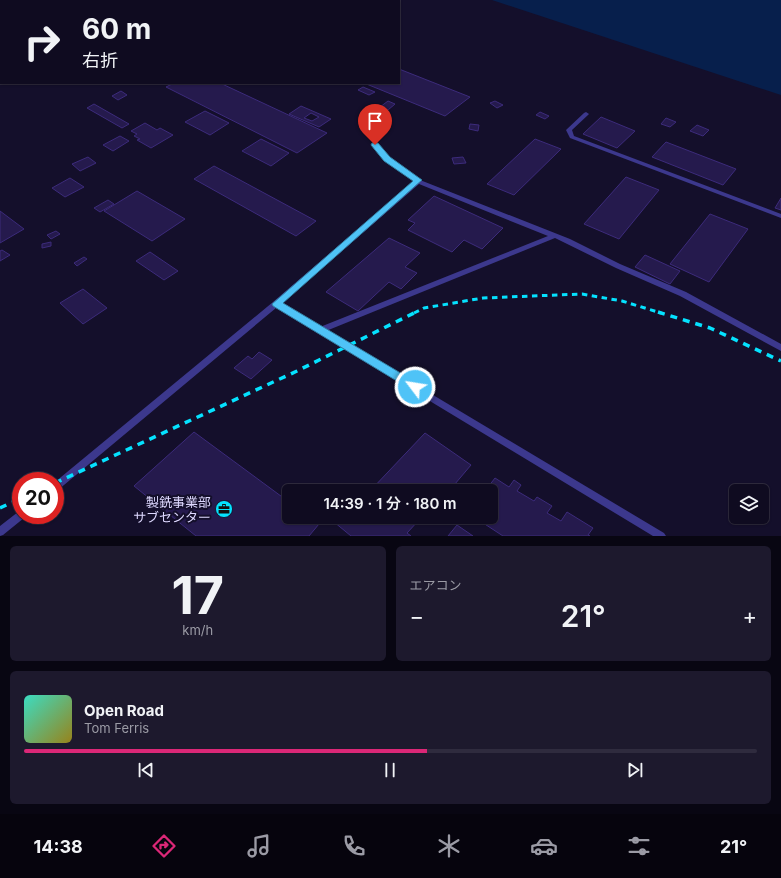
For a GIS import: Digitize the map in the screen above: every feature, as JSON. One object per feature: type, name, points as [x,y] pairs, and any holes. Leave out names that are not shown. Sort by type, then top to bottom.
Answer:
[{"type":"lane","points":[[586,114],[569,130],[572,137],[781,216]]},
{"type":"lane","points":[[375,145],[387,159],[418,180],[554,236],[683,294],[781,348]]},
{"type":"lane","points":[[64,480],[276,304],[418,180]]},
{"type":"lane","points":[[320,330],[554,236]]},
{"type":"lane","points":[[276,304],[661,536]]},
{"type":"lane","points":[[0,532],[12,522]]},
{"type":"water","points":[[492,0],[781,0],[781,95]]},
{"type":"building","points":[[400,69],[470,97],[445,116],[366,84],[400,84]]},
{"type":"building","points":[[172,84],[222,84],[327,133],[297,153],[166,87]]},
{"type":"building","points":[[363,87],[375,92],[369,95],[358,90]]},
{"type":"building","points":[[121,91],[127,95],[118,100],[112,96]]},
{"type":"building","points":[[388,101],[395,104],[388,110],[380,107]]},
{"type":"building","points":[[495,101],[503,105],[497,108],[490,103]]},
{"type":"building","points":[[94,104],[129,124],[122,128],[87,108]]},
{"type":"building","points":[[301,106],[331,119],[319,127],[289,114]],"holes":[[[311,113],[319,117],[312,121],[304,118]]]},
{"type":"building","points":[[205,111],[229,123],[210,135],[185,122]]},
{"type":"building","points":[[540,112],[549,116],[545,119],[536,115]]},
{"type":"building","points":[[601,117],[635,131],[617,148],[583,134]]},
{"type":"building","points":[[666,118],[676,122],[670,127],[661,124]]},
{"type":"building","points":[[145,123],[157,130],[160,128],[173,135],[151,148],[137,140],[140,139],[134,136],[137,134],[131,131]]},
{"type":"building","points":[[470,124],[479,125],[478,131],[469,129]]},
{"type":"building","points":[[697,125],[709,130],[703,136],[690,131]]},
{"type":"building","points":[[120,136],[129,141],[113,151],[103,145]]},
{"type":"building","points":[[261,139],[289,153],[271,166],[242,151]]},
{"type":"building","points":[[535,139],[561,149],[514,195],[487,184]]},
{"type":"building","points":[[666,142],[736,169],[723,185],[652,157]]},
{"type":"building","points":[[88,157],[96,163],[80,171],[72,164]]},
{"type":"building","points":[[463,157],[466,163],[454,164],[452,158]]},
{"type":"building","points":[[214,166],[316,221],[296,236],[194,179]]},
{"type":"building","points":[[626,177],[659,190],[619,239],[584,224]]},
{"type":"building","points":[[70,178],[84,187],[65,197],[52,188]]},
{"type":"building","points":[[137,191],[185,219],[152,241],[104,211]]},
{"type":"building","points":[[434,196],[503,228],[482,249],[464,240],[452,252],[408,230],[415,223],[408,220]]},
{"type":"building","points":[[781,198],[781,210],[775,208]]},
{"type":"building","points":[[108,200],[114,204],[100,212],[94,208]]},
{"type":"building","points":[[0,211],[24,229],[0,243]]},
{"type":"building","points":[[710,214],[748,229],[709,282],[670,264]]},
{"type":"building","points":[[56,231],[60,234],[51,239],[47,235]]},
{"type":"building","points":[[389,238],[420,253],[405,267],[417,273],[401,289],[389,282],[358,311],[326,292]]},
{"type":"building","points":[[51,242],[51,246],[42,248],[42,244]]},
{"type":"building","points":[[2,250],[10,255],[0,261],[0,251]]},
{"type":"building","points":[[150,252],[178,271],[164,280],[136,261]]},
{"type":"building","points":[[645,255],[680,271],[670,284],[635,267]]},
{"type":"building","points":[[84,257],[87,259],[77,266],[74,263]]},
{"type":"building","points":[[83,289],[107,308],[83,324],[60,303]]},
{"type":"building","points":[[259,352],[272,360],[251,379],[234,368],[248,356],[252,359]]},
{"type":"building","points":[[194,432],[282,497],[282,524],[319,524],[309,536],[196,536],[134,486]]},
{"type":"building","points":[[425,433],[471,465],[455,484],[377,484]]},
{"type":"building","points":[[495,478],[509,487],[514,480],[521,485],[517,491],[534,501],[537,497],[552,506],[547,513],[561,521],[567,512],[593,528],[588,535],[590,536],[503,536],[485,524],[498,524],[498,484],[490,484]]},
{"type":"building","points":[[336,524],[415,524],[407,533],[411,536],[351,536]]},
{"type":"building","points":[[457,525],[473,536],[448,536]]},
{"type":"railway","points":[[416,312],[424,308],[483,298],[582,294],[622,301],[661,313]]},
{"type":"railway","points":[[64,479],[297,371],[416,312]]},
{"type":"railway","points":[[658,312],[710,328],[781,361]]},
{"type":"railway","points":[[0,508],[12,502]]},
{"type":"place","name":"製銑事業部 サブセンター","points":[[224,509]]},
{"type":"route","points":[[375,145],[387,159],[418,180],[276,304],[415,387]]}]
